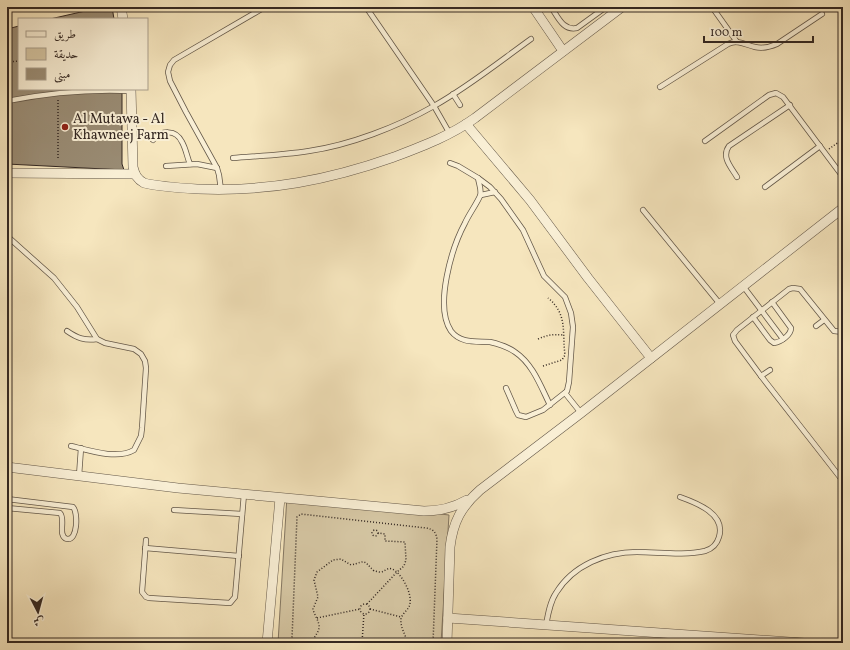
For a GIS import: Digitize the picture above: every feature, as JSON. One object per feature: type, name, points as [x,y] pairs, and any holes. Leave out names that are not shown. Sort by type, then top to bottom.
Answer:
[{"type":"street","points":[[121,7],[124,18]]},
{"type":"street","points":[[533,7],[563,51]]},
{"type":"street","points":[[131,90],[133,161],[135,174],[138,180],[144,183],[151,185],[222,190],[256,189],[319,179],[358,169],[422,146],[450,134],[466,124],[622,7]]},
{"type":"street","points":[[466,124],[530,200],[588,278],[651,358]]},
{"type":"street","points":[[7,173],[135,174]]},
{"type":"street","points":[[7,468],[280,498],[436,511],[448,509],[460,505],[470,498],[843,208]]},
{"type":"street","points":[[267,643],[280,498]]},
{"type":"street","points":[[447,643],[450,547],[452,532],[456,520],[470,498]]},
{"type":"street","points":[[448,618],[804,643]]},
{"type":"lane","points":[[222,190],[220,175],[217,168],[173,87],[168,72],[170,65],[182,55],[265,7]]},
{"type":"lane","points":[[366,7],[434,106],[450,134]]},
{"type":"lane","points":[[551,7],[563,25],[572,29],[577,28],[606,7]]},
{"type":"lane","points":[[712,7],[737,42]]},
{"type":"lane","points":[[660,87],[728,44],[737,42],[756,47],[771,47],[822,14]]},
{"type":"lane","points":[[233,158],[310,151],[349,142],[380,131],[434,106],[531,39]]},
{"type":"lane","points":[[7,101],[90,90],[131,90]]},
{"type":"lane","points":[[705,141],[772,93],[780,94],[790,105],[843,177]]},
{"type":"lane","points":[[453,94],[460,105]]},
{"type":"lane","points":[[737,176],[726,158],[727,149],[729,146],[790,105]]},
{"type":"lane","points":[[153,140],[162,133],[174,133],[182,142],[190,164]]},
{"type":"lane","points":[[765,187],[820,146]]},
{"type":"lane","points":[[450,163],[478,178],[495,192],[523,230],[544,276],[565,297],[569,304],[573,327],[569,382],[565,394],[535,415],[526,418],[522,417],[516,411],[506,388]]},
{"type":"lane","points":[[166,166],[190,164],[217,168]]},
{"type":"lane","points":[[478,178],[480,195],[458,236],[445,285],[445,304],[448,323],[456,336],[463,340],[499,344],[515,352],[530,367],[550,405]]},
{"type":"lane","points":[[480,195],[495,192]]},
{"type":"lane","points":[[643,210],[720,304]]},
{"type":"lane","points":[[7,236],[54,278],[77,307],[97,338],[105,343],[134,349],[141,354],[145,361],[146,368],[141,436],[134,450],[123,454],[104,453],[71,446]]},
{"type":"lane","points":[[743,286],[783,339]]},
{"type":"lane","points":[[843,332],[834,331],[803,292],[797,288],[790,289],[772,302],[734,332],[733,338],[843,481]]},
{"type":"lane","points":[[753,317],[772,342],[777,343],[783,339],[791,332],[791,328],[772,302]]},
{"type":"lane","points":[[816,326],[824,320]]},
{"type":"lane","points":[[67,331],[73,336],[81,339],[89,340],[97,338]]},
{"type":"lane","points":[[761,376],[770,370]]},
{"type":"lane","points":[[565,394],[581,413]]},
{"type":"lane","points":[[78,476],[81,448]]},
{"type":"lane","points":[[146,540],[142,592],[146,597],[230,603],[235,597],[244,494]]},
{"type":"lane","points":[[546,625],[551,604],[556,593],[564,582],[573,573],[596,560],[622,552],[695,552],[706,550],[716,544],[720,533],[718,521],[715,516],[701,506],[680,497]]},
{"type":"lane","points":[[7,499],[73,507],[76,515],[74,534],[71,539],[63,536],[63,518],[60,513],[7,508]]},
{"type":"lane","points":[[174,510],[242,514]]},
{"type":"lane","points":[[145,548],[238,556]]},
{"type":"lane","points":[[152,643],[176,643]]},
{"type":"path","points":[[7,62],[18,60]]},
{"type":"path","points":[[58,94],[58,158]]},
{"type":"path","points":[[824,152],[843,139]]},
{"type":"path","points":[[543,366],[560,361],[564,358],[562,318],[560,310],[555,303],[548,298]]},
{"type":"path","points":[[538,339],[554,334],[563,335]]},
{"type":"path","points":[[294,643],[292,638],[297,517],[301,514],[426,528],[434,531],[437,539],[433,643]]},
{"type":"path","points":[[360,609],[362,604],[367,604],[406,563],[406,544],[404,542],[385,541],[385,534],[378,533]]},
{"type":"path","points":[[313,643],[313,638],[319,629],[313,609],[318,597],[314,580],[317,572],[333,560],[340,559],[351,565],[366,562],[374,571],[380,572],[389,568],[397,572],[402,578],[410,596],[410,604],[402,618],[402,626],[407,643]]},
{"type":"path","points":[[367,604],[370,609],[402,618]]},
{"type":"path","points":[[316,618],[360,609]]},
{"type":"path","points":[[360,609],[364,613],[362,643]]},
{"type":"path","points":[[364,613],[368,612],[370,609]]},
{"type":"path","points":[[342,643],[355,643]]},
{"type":"green space","points":[[287,496],[449,515],[441,643],[278,643]]},
{"type":"building","points":[[103,7],[112,7],[114,18],[54,18]]},
{"type":"building","name":"Al Mutawa - Al Khawneej Farm","points":[[18,26],[18,90],[122,90],[122,164],[124,170],[7,164],[7,29]]},
{"type":"place","name":"Al Mutawa - Al Khawneej Farm","points":[[65,127]]}]
